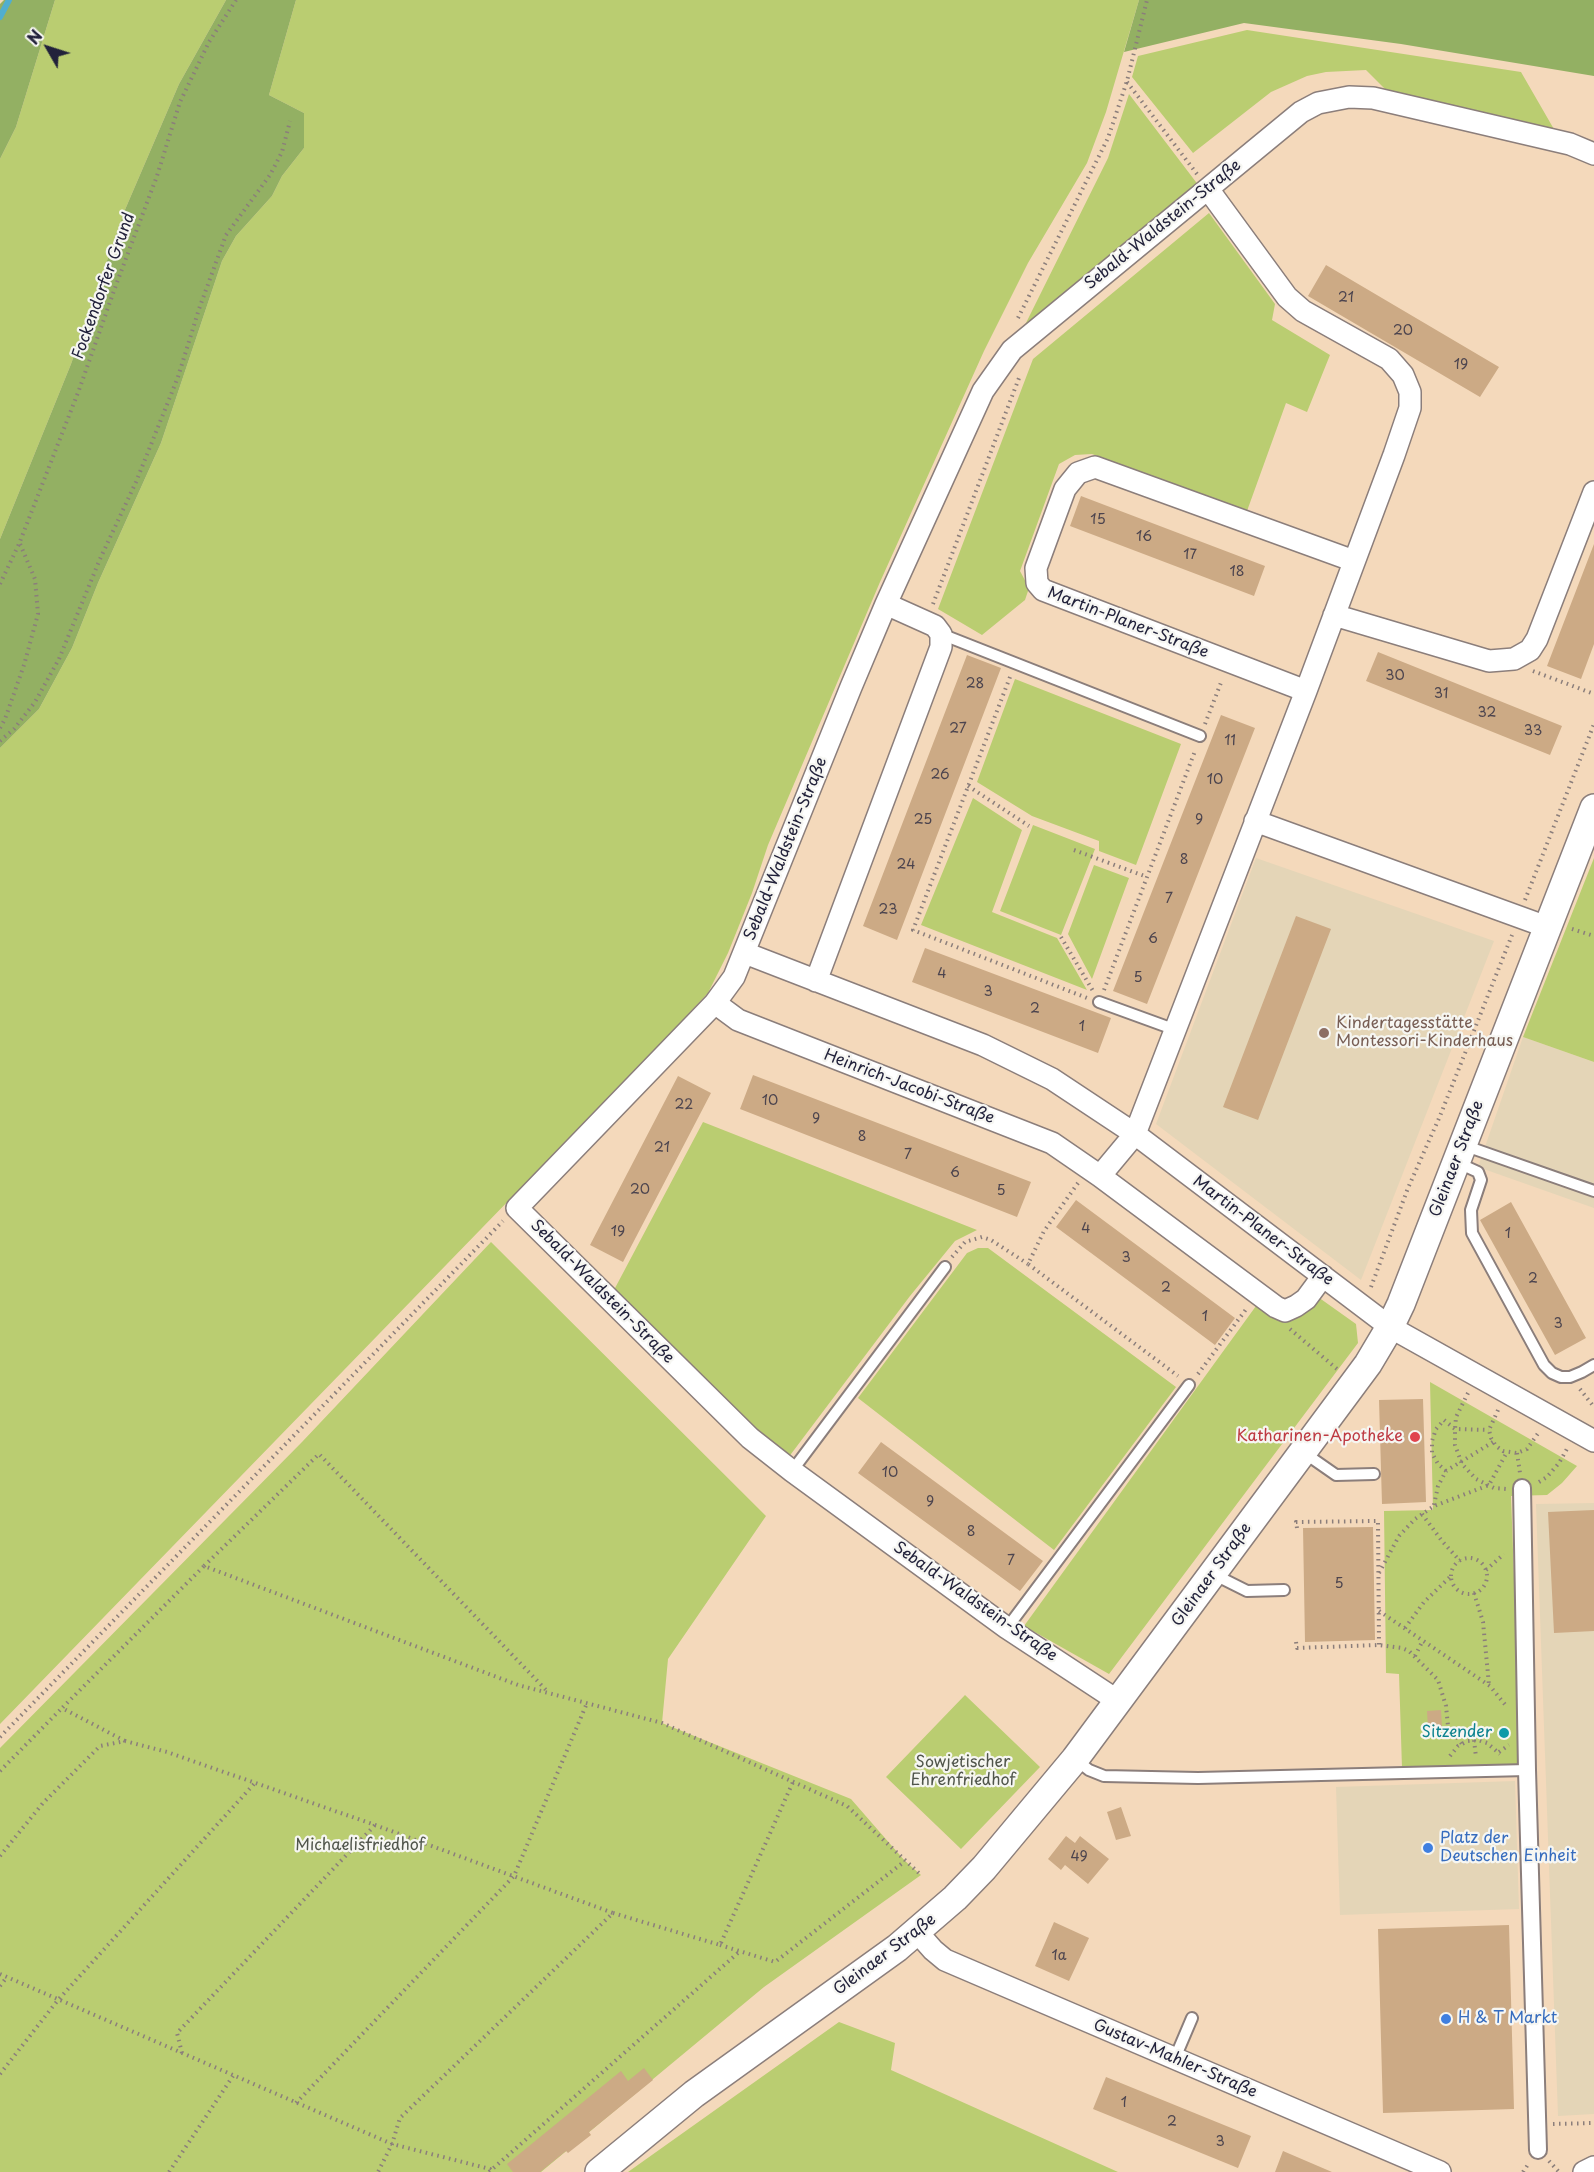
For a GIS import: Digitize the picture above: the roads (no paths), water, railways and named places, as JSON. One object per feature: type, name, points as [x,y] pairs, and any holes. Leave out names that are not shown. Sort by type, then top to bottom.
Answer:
[{"type":"street","name":"Sebald-Waldstein-Straße","points":[[1118,1701],[1007,1628],[750,1438],[517,1208],[715,1003],[734,977],[886,604],[983,391],[1011,350],[1301,112],[1318,103],[1349,97],[1373,98],[1570,144],[1594,154]]},
{"type":"street","points":[[1095,1172],[1135,1134],[1306,691],[1410,408],[1410,392],[1403,375],[1389,359],[1303,311],[1287,297],[1208,189]]},
{"type":"street","name":"Martin-Planer-Straße","points":[[1306,691],[1043,590],[1037,582],[1036,568],[1065,489],[1078,473],[1095,467],[1354,561]]},
{"type":"street","points":[[1334,615],[1489,661],[1514,659],[1530,650],[1537,639],[1594,492]]},
{"type":"street","points":[[816,981],[941,646],[934,627],[886,604]]},
{"type":"street","name":"Gleinaer Straße","points":[[599,2172],[694,2094],[918,1933],[949,1905],[984,1868],[1075,1759],[1353,1384],[1390,1327],[1594,808]]},
{"type":"street","points":[[1256,821],[1547,927]]},
{"type":"street","name":"Martin-Planer-Straße","points":[[745,953],[1019,1061],[1135,1134],[1390,1327],[1585,1436]]},
{"type":"street","name":"Heinrich-Jacobi-Straße","points":[[715,1003],[738,1020],[1052,1143],[1286,1311],[1306,1299],[1323,1276]]},
{"type":"street","points":[[1522,1488],[1526,1732],[1538,2150]]},
{"type":"street","name":"Gustav-Mahler-Straße","points":[[918,1933],[945,1960],[1440,2172]]},
{"type":"street","points":[[1584,2172],[1594,2167]]},
{"type":"lane","points":[[934,627],[1200,736]]},
{"type":"lane","points":[[1099,1002],[1176,1030]]},
{"type":"lane","points":[[1459,1153],[1594,1191]]},
{"type":"lane","points":[[1459,1153],[1478,1172],[1481,1180],[1471,1210],[1472,1233],[1544,1365],[1552,1373],[1561,1377],[1570,1377],[1594,1365]]},
{"type":"lane","points":[[792,1471],[945,1267]]},
{"type":"lane","points":[[1007,1628],[1190,1385]]},
{"type":"lane","points":[[1303,1452],[1336,1475],[1374,1474]]},
{"type":"lane","points":[[1213,1574],[1247,1591],[1284,1590]]},
{"type":"lane","points":[[1075,1759],[1089,1770],[1104,1776],[1198,1778],[1527,1770]]},
{"type":"lane","points":[[1175,2058],[1192,2018]]},
{"type":"waterway","points":[[0,17],[9,0]]},
{"type":"place","name":"Kindertagesstätte Montessori-Kinderhaus","points":[[1324,1033]]},
{"type":"place","name":"Katharinen-Apotheke","points":[[1415,1437]]},
{"type":"place","name":"Sitzender","points":[[1504,1733]]},
{"type":"place","name":"Platz der Deutschen Einheit","points":[[1428,1848]]},
{"type":"place","name":"H & T Markt","points":[[1446,2019]]},
{"type":"park label","name":"Sowjetischer Ehrenfriedhof","points":[[963,1772]]},
{"type":"park label","name":"Michaelisfriedhof","points":[[360,1846]]}]
